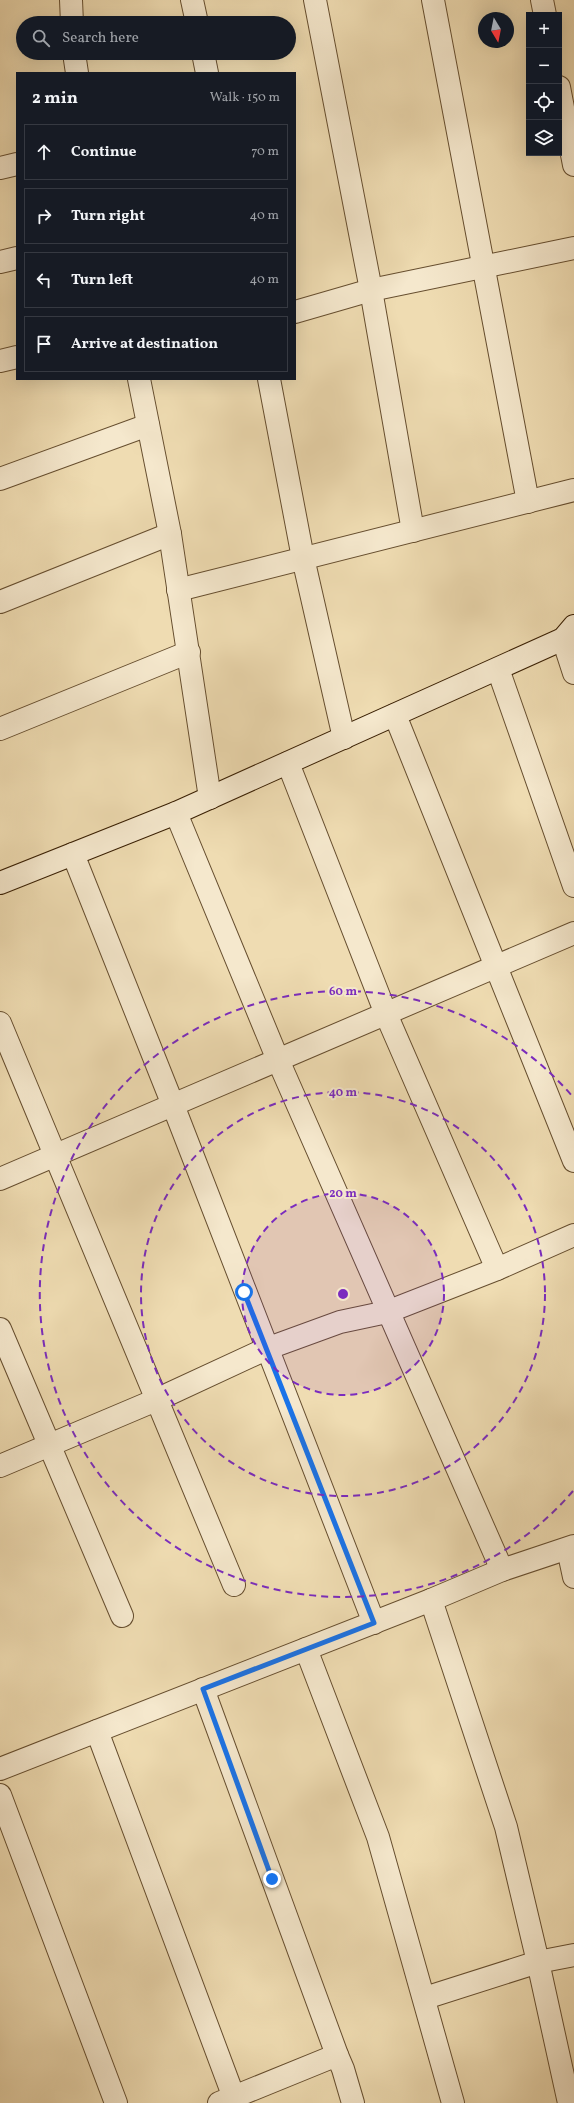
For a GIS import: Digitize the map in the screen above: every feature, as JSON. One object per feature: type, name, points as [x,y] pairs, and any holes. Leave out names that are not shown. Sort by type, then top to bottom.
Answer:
[{"type":"street","points":[[71,0],[72,16]]},
{"type":"street","points":[[192,0],[195,16]]},
{"type":"street","points":[[315,0],[371,290],[413,531]]},
{"type":"street","points":[[433,0],[528,502]]},
{"type":"street","points":[[542,0],[544,12]]},
{"type":"street","points":[[75,60],[77,72]]},
{"type":"street","points":[[204,60],[207,72]]},
{"type":"street","points":[[562,103],[574,165]]},
{"type":"street","points":[[0,168],[16,164]]},
{"type":"street","points":[[296,312],[371,290],[574,248]]},
{"type":"street","points":[[0,262],[16,258]]},
{"type":"street","points":[[0,361],[16,357]]},
{"type":"street","points":[[138,380],[170,534],[210,798]]},
{"type":"street","points":[[268,380],[303,558],[344,738]]},
{"type":"street","points":[[0,479],[148,425]]},
{"type":"street","points":[[178,590],[574,490]]},
{"type":"street","points":[[0,602],[170,534]]},
{"type":"street","points":[[0,883],[176,813],[498,669],[568,633],[574,673]]},
{"type":"street","points":[[0,729],[189,652]]},
{"type":"street","points":[[498,669],[574,886]]},
{"type":"street","points":[[395,715],[574,1161]]},
{"type":"street","points":[[288,763],[386,1014],[497,1269]]},
{"type":"street","points":[[176,813],[278,1060],[387,1312],[502,1570]]},
{"type":"street","points":[[72,854],[173,1105],[266,1349],[374,1623]]},
{"type":"street","points":[[0,1179],[574,933]]},
{"type":"street","points":[[0,1022],[54,1156],[234,1585]]},
{"type":"street","points":[[0,1466],[156,1400],[266,1349],[340,1322],[387,1312],[497,1269],[574,1235]]},
{"type":"street","points":[[0,1329],[122,1616]]},
{"type":"street","points":[[0,1769],[374,1623],[502,1570],[571,1548],[574,1578]]},
{"type":"street","points":[[431,1600],[506,1827],[538,1962],[568,2103]]},
{"type":"street","points":[[306,1649],[378,1837],[425,1998],[453,2103]]},
{"type":"street","points":[[203,1689],[343,2069],[353,2103]]},
{"type":"street","points":[[97,1731],[229,2101],[337,2055]]},
{"type":"street","points":[[0,1795],[116,2103]]},
{"type":"street","points":[[425,1998],[538,1962],[574,1955]]},
{"type":"route","points":[[244,1292],[374,1623],[203,1689],[272,1879]]}]
